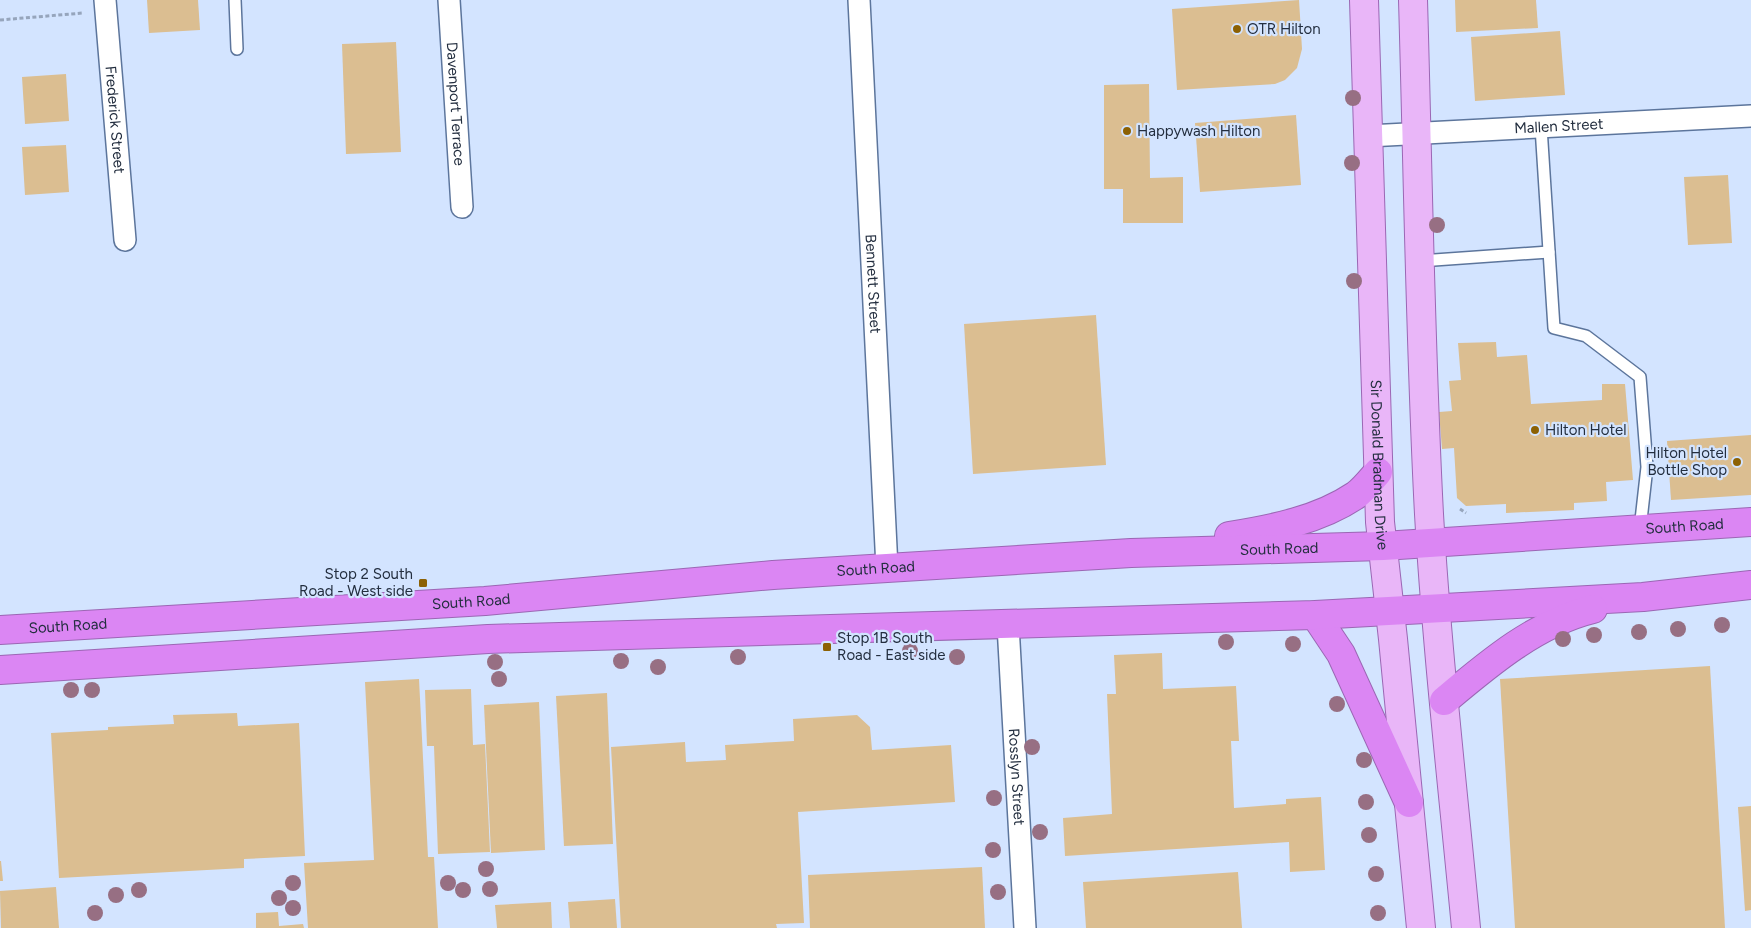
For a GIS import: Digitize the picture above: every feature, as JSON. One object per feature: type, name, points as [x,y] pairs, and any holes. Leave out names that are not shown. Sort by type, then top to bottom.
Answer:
[{"type":"highway","points":[[1131,553],[1277,528],[1325,511],[1358,494],[1378,472]]},
{"type":"highway","name":"South Road","points":[[0,630],[486,601],[887,568],[1131,553],[1431,544],[1751,522]]},
{"type":"highway","points":[[0,670],[488,639],[1315,615],[1643,597],[1751,585]]},
{"type":"highway","points":[[1444,701],[1484,667],[1530,636],[1573,614],[1643,597]]},
{"type":"highway","points":[[1315,615],[1341,654],[1409,803]]},
{"type":"main road","name":"Sir Donald Bradman Drive","points":[[1364,0],[1378,472],[1382,546],[1421,928]]},
{"type":"main road","points":[[1413,0],[1420,261],[1431,544],[1466,928]]},
{"type":"street","name":"Davenport Terrace","points":[[449,0],[462,207]]},
{"type":"street","name":"Bennett Street","points":[[859,0],[887,568]]},
{"type":"street","name":"Frederick Street","points":[[106,6],[125,240]]},
{"type":"street","name":"Mallen Street","points":[[1368,136],[1417,135],[1751,116]]},
{"type":"street","name":"Rosslyn Street","points":[[1008,625],[1025,928]]},
{"type":"lane","points":[[235,0],[237,49]]},
{"type":"lane","points":[[1541,127],[1554,328],[1586,336],[1640,377],[1647,466],[1640,529]]},
{"type":"lane","points":[[1420,261],[1549,252]]},
{"type":"path","points":[[0,20],[106,6]]},
{"type":"building","points":[[147,0],[198,0],[200,30],[149,33]]},
{"type":"building","name":"OTR Hilton","points":[[1299,0],[1302,49],[1297,68],[1285,80],[1275,84],[1177,90],[1172,9]]},
{"type":"building","points":[[1455,0],[1536,0],[1538,28],[1456,32]]},
{"type":"building","points":[[1560,31],[1565,95],[1475,101],[1471,37]]},
{"type":"building","points":[[396,42],[401,152],[346,154],[342,44]]},
{"type":"building","points":[[66,74],[69,121],[25,124],[22,77]]},
{"type":"building","name":"Happywash Hilton","points":[[1149,84],[1150,178],[1183,177],[1183,223],[1123,223],[1123,189],[1104,189],[1104,85]]},
{"type":"building","points":[[1296,115],[1301,185],[1200,192],[1195,123]]},
{"type":"building","points":[[66,145],[69,192],[25,195],[22,147]]},
{"type":"building","points":[[1728,175],[1732,243],[1688,245],[1684,177]]},
{"type":"building","points":[[1096,315],[1106,465],[973,474],[964,324]]},
{"type":"building","name":"Hilton Hotel","points":[[1496,342],[1497,357],[1527,355],[1531,404],[1602,400],[1602,384],[1625,384],[1633,480],[1606,482],[1607,501],[1574,503],[1574,510],[1506,513],[1506,504],[1466,506],[1457,498],[1454,448],[1442,449],[1439,412],[1452,411],[1449,381],[1461,380],[1458,343]]},
{"type":"building","points":[[1751,435],[1751,495],[1671,500],[1667,441]]},
{"type":"building","points":[[1162,653],[1163,689],[1236,686],[1239,741],[1231,741],[1234,808],[1286,804],[1286,799],[1321,797],[1325,870],[1290,872],[1289,842],[1065,856],[1063,818],[1112,814],[1107,694],[1116,694],[1114,655]]},
{"type":"building","points":[[1710,666],[1725,928],[1515,928],[1500,679]]},
{"type":"building","points":[[419,679],[428,857],[434,857],[438,928],[308,928],[304,863],[374,860],[365,682]]},
{"type":"building","points":[[471,689],[473,745],[485,744],[490,852],[438,854],[434,746],[427,746],[425,690]]},
{"type":"building","points":[[607,693],[613,844],[564,846],[556,696]]},
{"type":"building","points":[[539,702],[545,850],[491,853],[484,705]]},
{"type":"building","points":[[237,713],[238,726],[299,723],[305,856],[244,859],[244,868],[59,878],[51,733],[108,730],[108,727],[174,724],[173,715]]},
{"type":"building","points":[[857,715],[870,727],[872,750],[951,745],[955,802],[798,812],[804,923],[776,924],[777,928],[621,928],[611,747],[685,742],[686,762],[726,760],[725,745],[794,741],[793,719]]},
{"type":"building","points":[[1751,806],[1751,910],[1745,911],[1738,807]]},
{"type":"building","points":[[1,861],[3,881],[0,881]]},
{"type":"building","points":[[982,867],[985,928],[810,928],[808,875]]},
{"type":"building","points":[[1238,872],[1242,928],[1086,928],[1083,882]]},
{"type":"building","points":[[56,887],[59,928],[1,928],[0,891]]},
{"type":"building","points":[[615,899],[617,928],[570,928],[568,902]]},
{"type":"building","points":[[551,902],[552,928],[497,928],[495,905]]},
{"type":"building","points":[[278,912],[279,926],[303,924],[304,928],[256,928],[256,913]]},
{"type":"place","name":"OTR Hilton","points":[[1237,29]]},
{"type":"place","name":"Happywash Hilton","points":[[1127,131]]},
{"type":"place","name":"Hilton Hotel","points":[[1535,430]]},
{"type":"place","name":"Hilton Hotel Bottle Shop","points":[[1737,462]]},
{"type":"place","name":"Stop 2 South Road - West side","points":[[423,583]]},
{"type":"place","name":"Stop 1B South Road - East side","points":[[827,647]]}]
